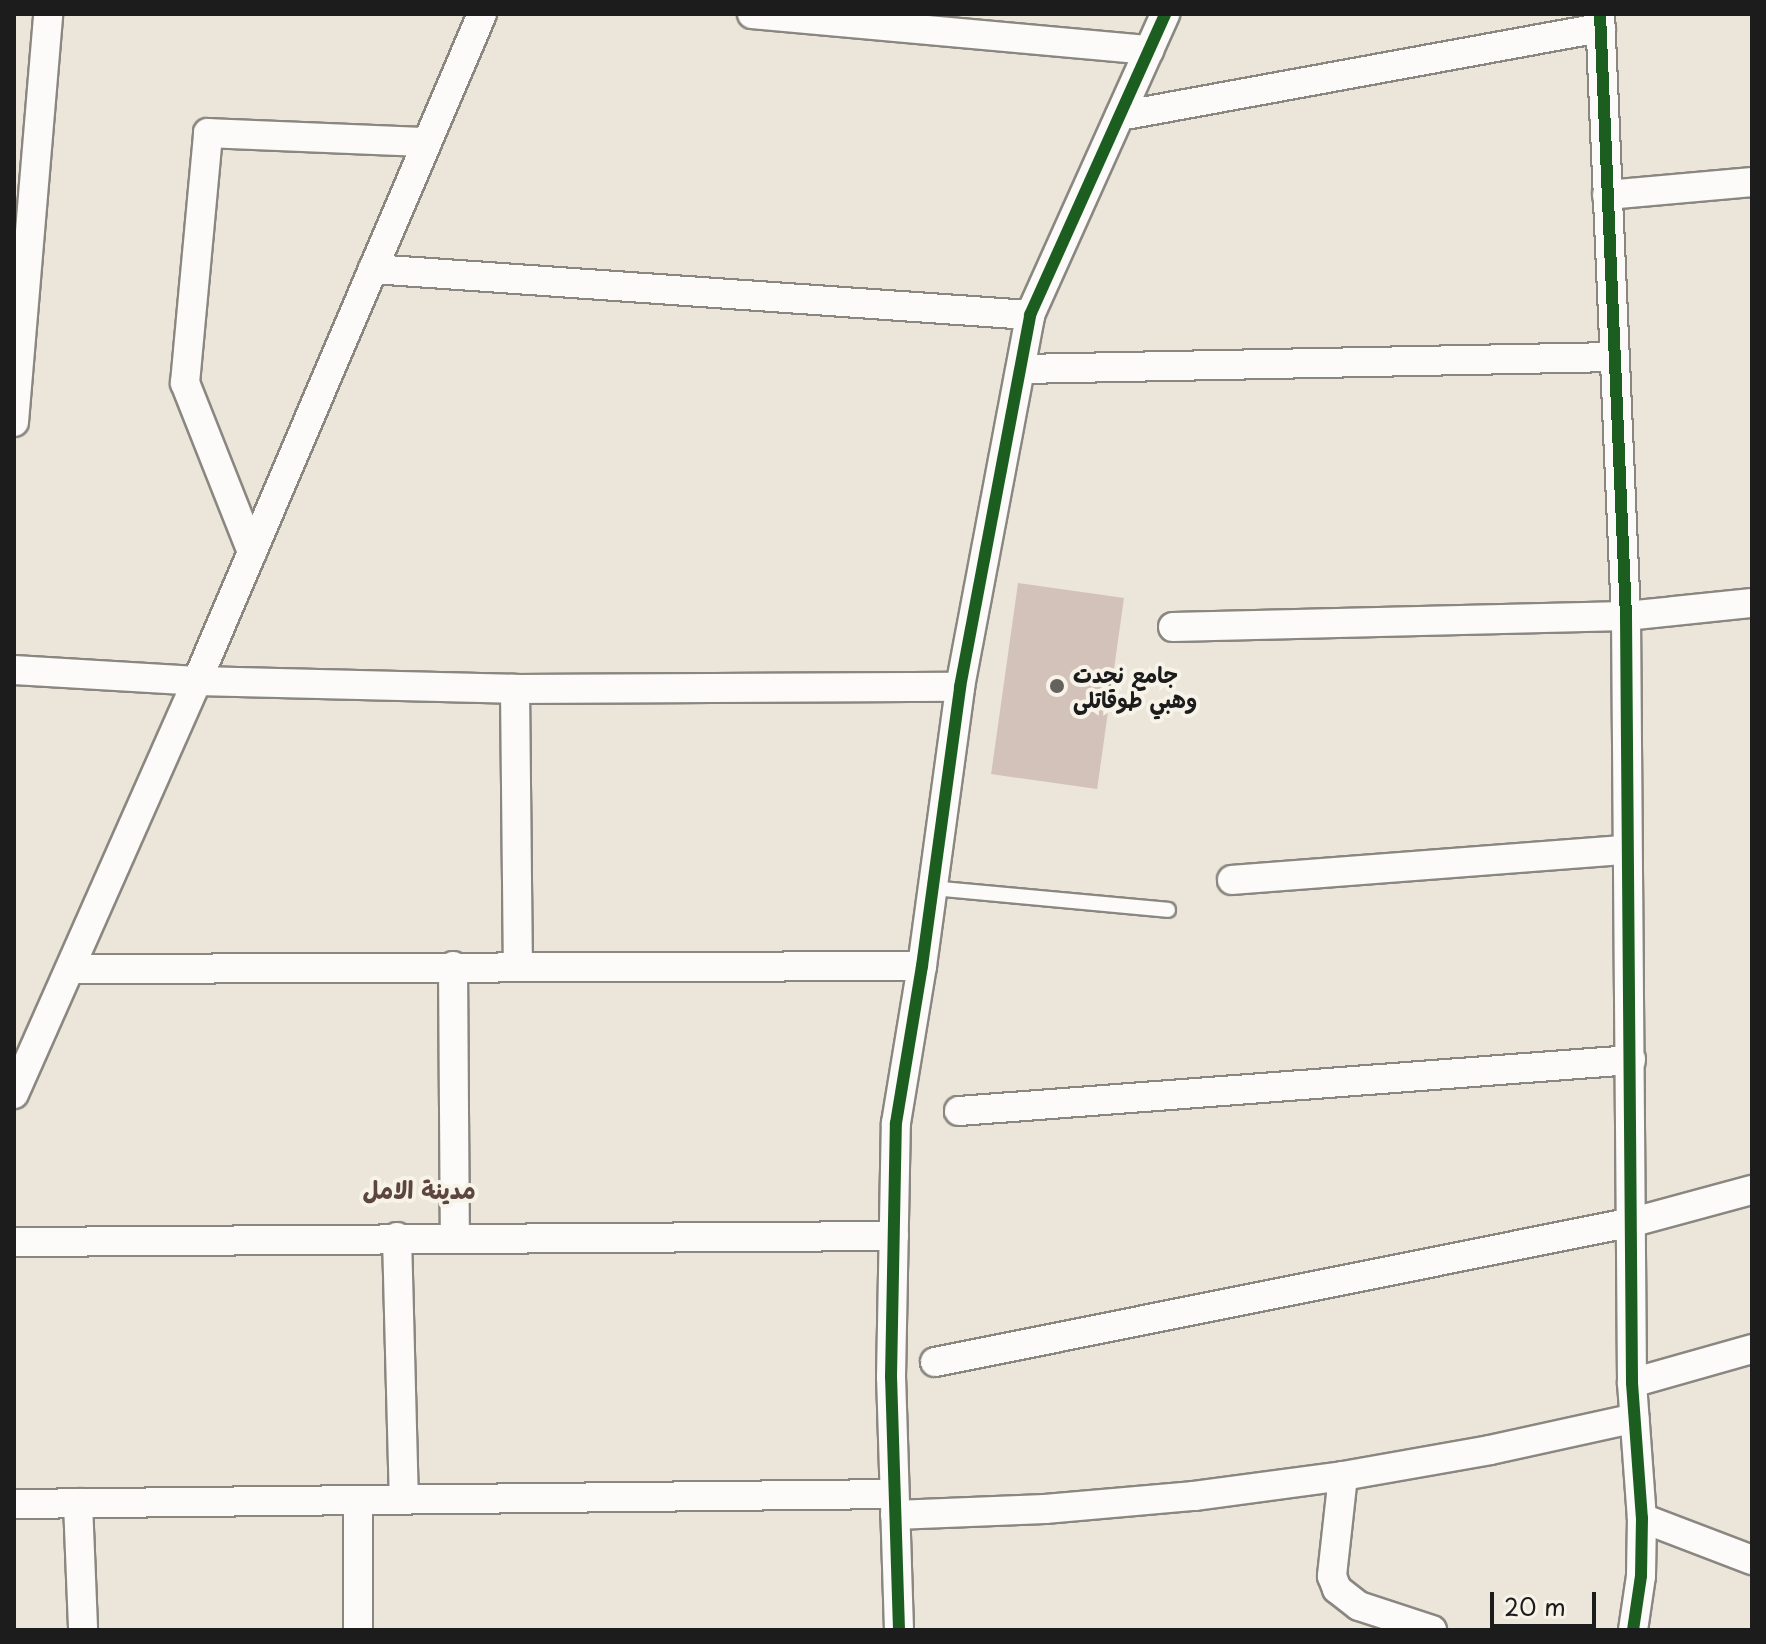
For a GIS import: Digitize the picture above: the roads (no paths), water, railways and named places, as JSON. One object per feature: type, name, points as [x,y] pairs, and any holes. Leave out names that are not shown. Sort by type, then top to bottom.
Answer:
[{"type":"street","points":[[14,422],[48,14]]},
{"type":"street","points":[[14,1094],[197,681],[482,14]]},
{"type":"street","points":[[752,14],[1149,50]]},
{"type":"street","points":[[899,1630],[891,1377],[896,1123],[922,966],[960,687],[1030,315],[1165,14]]},
{"type":"street","points":[[1120,116],[1600,21],[1626,616],[1625,850],[1631,1060],[1632,1383],[1642,1518],[1641,1576],[1633,1630]]},
{"type":"street","points":[[252,552],[185,383],[208,133],[427,142]]},
{"type":"street","points":[[1607,195],[1752,182]]},
{"type":"street","points":[[373,269],[1030,315]]},
{"type":"street","points":[[1022,369],[1615,357]]},
{"type":"street","points":[[1173,627],[1626,616],[1752,603]]},
{"type":"street","points":[[14,670],[197,681],[515,689],[960,687]]},
{"type":"street","points":[[515,689],[518,966]]},
{"type":"street","points":[[1232,880],[1625,850]]},
{"type":"street","points":[[453,966],[455,1237]]},
{"type":"street","points":[[72,969],[922,966]]},
{"type":"street","points":[[959,1111],[1631,1060]]},
{"type":"street","points":[[935,1362],[1633,1222],[1752,1190]]},
{"type":"street","points":[[14,1242],[894,1236]]},
{"type":"street","points":[[397,1237],[404,1500]]},
{"type":"street","points":[[1632,1383],[1752,1349]]},
{"type":"street","points":[[14,1504],[404,1500],[895,1505],[1135,1501],[1343,1476],[1490,1450],[1635,1418]]},
{"type":"street","points":[[1343,1476],[1332,1576],[1337,1589],[1359,1606],[1432,1630]]},
{"type":"street","points":[[358,1501],[358,1630]]},
{"type":"street","points":[[78,1503],[83,1630]]},
{"type":"street","points":[[1642,1518],[1752,1560]]},
{"type":"lane","points":[[932,888],[1168,910]]},
{"type":"place","name":"جامع نجدت وهبي طوقاتلى","points":[[1057,686]]},
{"type":"district","name":"مدينة الامل","points":[[419,1190]]}]
